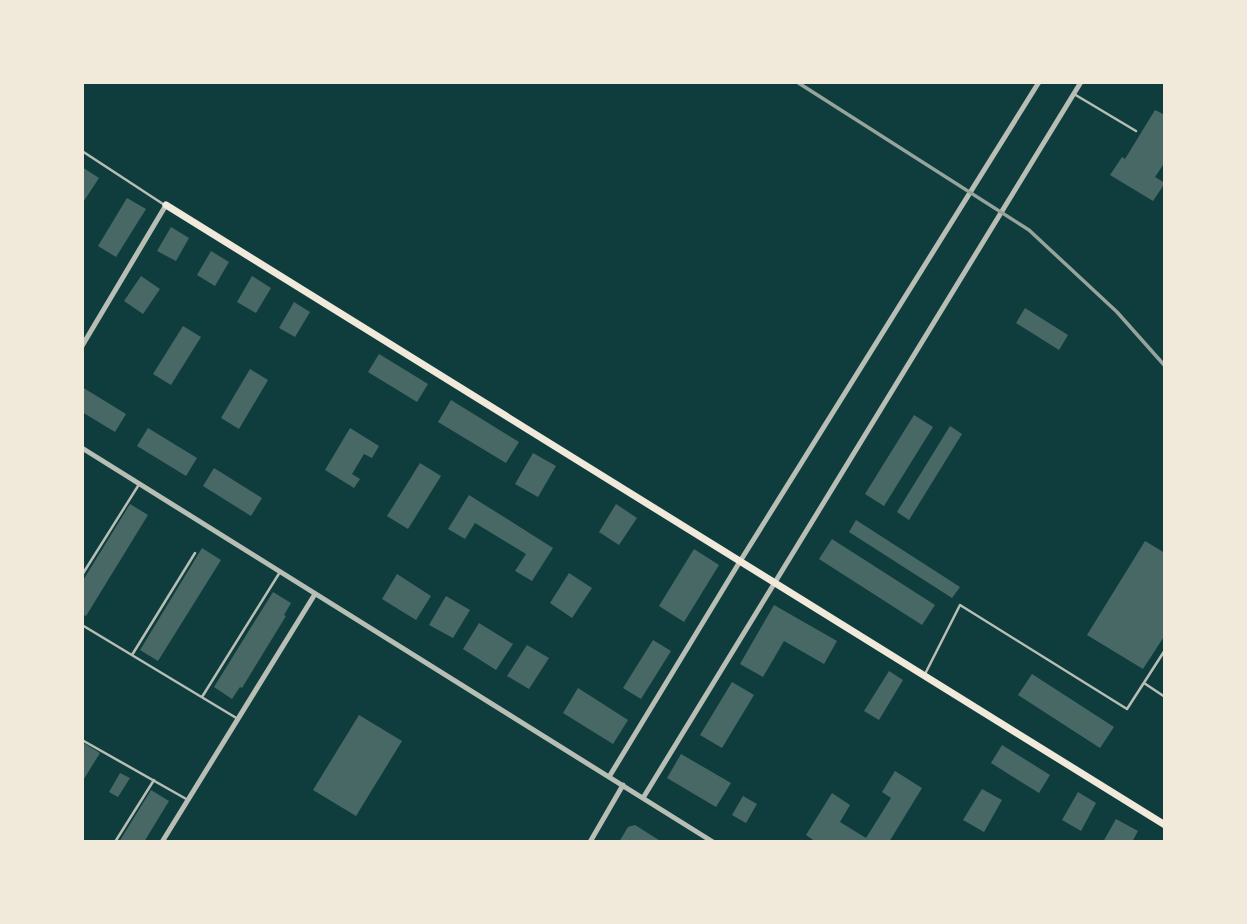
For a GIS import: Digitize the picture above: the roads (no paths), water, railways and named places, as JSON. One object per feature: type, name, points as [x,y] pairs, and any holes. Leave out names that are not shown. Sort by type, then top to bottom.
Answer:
[{"type":"main road","points":[[166,205],[738,563],[1165,825]]},
{"type":"street","points":[[610,777],[738,563],[1039,82]]},
{"type":"street","points":[[643,798],[1082,82]]},
{"type":"street","points":[[82,346],[166,205]]},
{"type":"street","points":[[82,448],[713,842]]},
{"type":"street","points":[[162,842],[316,593]]},
{"type":"street","points":[[590,842],[623,785]]},
{"type":"lane","points":[[1074,94],[1136,131]]},
{"type":"lane","points":[[82,151],[166,205]]},
{"type":"lane","points":[[82,575],[139,483]]},
{"type":"lane","points":[[132,655],[195,553]]},
{"type":"lane","points":[[202,697],[280,572]]},
{"type":"lane","points":[[924,677],[960,604],[1127,709],[1165,650]]},
{"type":"lane","points":[[82,625],[238,719]]},
{"type":"lane","points":[[1144,683],[1165,698]]},
{"type":"lane","points":[[82,740],[188,800]]},
{"type":"lane","points":[[115,842],[154,780]]},
{"type":"railway","points":[[797,82],[1029,230],[1117,312],[1165,366]]}]
